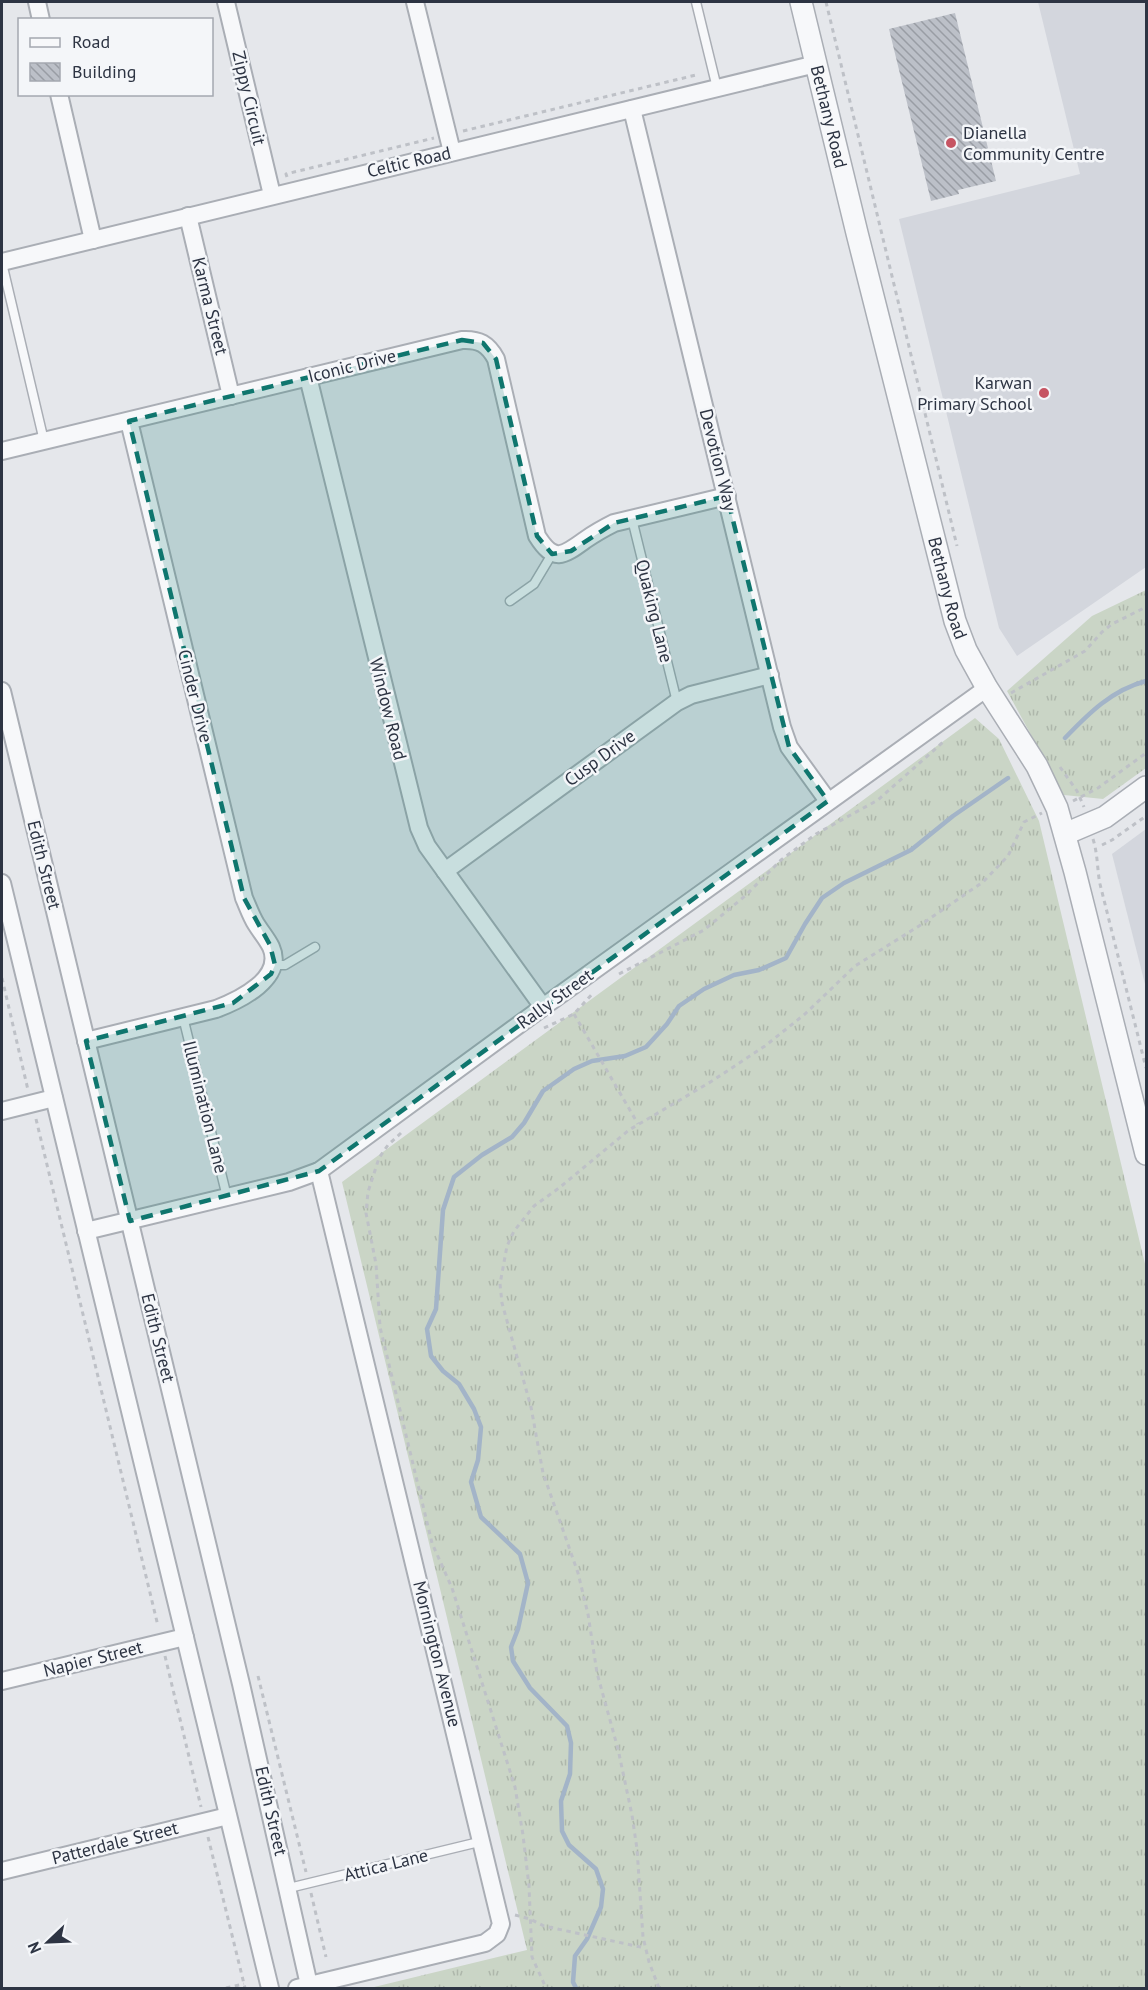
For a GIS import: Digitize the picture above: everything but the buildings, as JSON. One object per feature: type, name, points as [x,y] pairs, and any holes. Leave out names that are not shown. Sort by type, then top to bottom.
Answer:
[{"type":"street","points":[[37,2],[41,18]]},
{"type":"street","name":"Zippy Circuit","points":[[226,2],[272,195]]},
{"type":"street","points":[[415,2],[452,152]]},
{"type":"street","name":"Bethany Road","points":[[801,2],[946,590],[966,650],[1001,691],[1057,808],[1146,1154]]},
{"type":"street","name":"Celtic Road","points":[[2,262],[816,64]]},
{"type":"street","points":[[59,96],[93,240]]},
{"type":"street","name":"Devotion Way","points":[[632,109],[782,727],[789,747],[828,801]]},
{"type":"street","name":"Karma Street","points":[[188,216],[231,396]]},
{"type":"street","name":"Iconic Drive","points":[[2,451],[473,339],[491,349],[496,359],[537,536],[543,547],[552,554]]},
{"type":"street","name":"Window Road","points":[[308,377],[413,812],[427,846],[543,1006]]},
{"type":"street","name":"Cinder Drive","points":[[129,421],[244,898],[251,916],[270,945],[275,965]]},
{"type":"street","points":[[552,554],[563,555],[602,529],[632,519],[727,496]]},
{"type":"street","name":"Cusp Drive","points":[[445,871],[677,702],[691,694],[770,675]]},
{"type":"street","name":"Edith Street","points":[[2,691],[289,1888],[303,1987]]},
{"type":"street","name":"Rally Street","points":[[86,1231],[289,1182],[319,1171],[828,801],[1001,691]]},
{"type":"street","points":[[1065,834],[1105,817],[1146,787]]},
{"type":"street","points":[[2,883],[6,920],[54,1098],[270,1989]]},
{"type":"street","points":[[86,1041],[233,1003],[271,974],[275,965]]},
{"type":"street","points":[[2,1111],[54,1098]]},
{"type":"street","name":"Mornington Avenue","points":[[303,1987],[485,1943],[493,1939],[500,1929],[501,1918],[319,1171]]},
{"type":"street","name":"Napier Street","points":[[2,1681],[184,1636]]},
{"type":"street","name":"Patterdale Street","points":[[2,1870],[228,1815]]},
{"type":"lane","points":[[696,2],[717,88]]},
{"type":"lane","points":[[2,262],[44,441]]},
{"type":"lane","name":"Quaking Lane","points":[[632,519],[677,702]]},
{"type":"lane","points":[[510,601],[534,584],[552,554]]},
{"type":"lane","points":[[275,965],[285,965],[315,947]]},
{"type":"lane","name":"Illumination Lane","points":[[183,1017],[227,1197]]},
{"type":"lane","name":"Attica Lane","points":[[289,1888],[483,1841]]},
{"type":"path","points":[[826,2],[957,547]]},
{"type":"path","points":[[1001,691],[1085,651],[1112,624],[1146,607]]},
{"type":"path","points":[[611,979],[704,930],[745,896],[781,860],[816,834],[878,800],[943,741]]},
{"type":"path","points":[[659,1989],[645,1948],[640,1911],[637,1849],[626,1780],[597,1673],[588,1614],[578,1573],[543,1473],[531,1407],[502,1303],[500,1284],[507,1246],[523,1217],[534,1206],[638,1124],[712,1081],[765,1046],[805,1014],[855,966],[983,882],[1008,856],[1024,822],[1080,798],[1146,753]]},
{"type":"path","points":[[1057,763],[1080,798],[1098,853],[1097,870],[1100,885],[1146,1068]]},
{"type":"path","points":[[1102,845],[1146,816]]},
{"type":"path","points":[[2,978],[244,1986],[226,1989]]},
{"type":"path","points":[[542,1029],[574,1014],[597,989]]},
{"type":"path","points":[[574,1014],[638,1124]]},
{"type":"path","points":[[404,1131],[388,1145],[379,1158],[368,1192],[366,1213],[376,1264],[380,1327],[432,1543],[452,1588],[515,1787],[524,1835],[532,1957],[546,1989]]},
{"type":"path","points":[[258,1676],[326,1957]]},
{"type":"path","points":[[275,1831],[295,1827]]},
{"type":"path","points":[[530,1918],[544,1926],[645,1948]]},
{"type":"highlighted area","points":[[462,340],[483,343],[496,359],[537,536],[552,554],[571,551],[614,523],[727,496],[789,747],[828,801],[319,1171],[130,1221],[86,1041],[233,1003],[271,974],[275,965],[270,945],[244,898],[129,421]]},
{"type":"shaded area","name":"Karwan Primary School","points":[[1038,2],[1146,2],[1146,567],[1017,656],[999,628],[899,219],[1080,174]]},
{"type":"shaded area","points":[[1146,829],[1146,988],[1112,854]]},
{"type":"green space","points":[[1146,590],[1146,768],[1103,799],[1064,795],[1007,691],[1092,616]]},
{"type":"green space","points":[[975,718],[999,739],[1039,821],[1146,1268],[1146,1988],[370,1988],[527,1950],[342,1182]]},
{"type":"waterway","points":[[1065,738],[1092,711],[1112,696],[1146,681]]},
{"type":"waterway","points":[[576,1988],[573,1982],[575,1956],[587,1939],[601,1907],[603,1889],[596,1869],[569,1845],[562,1831],[561,1801],[570,1774],[571,1743],[567,1726],[530,1688],[513,1661],[511,1647],[518,1629],[528,1583],[520,1554],[481,1517],[471,1482],[478,1460],[481,1427],[474,1409],[459,1384],[443,1371],[431,1356],[427,1329],[436,1309],[443,1210],[454,1177],[482,1155],[512,1137],[524,1123],[543,1091],[574,1069],[592,1061],[625,1056],[646,1047],[667,1024],[679,1006],[704,989],[734,975],[759,970],[786,958],[822,898],[844,883],[911,850],[953,816],[1008,778]]},
{"type":"place","name":"Dianella Community Centre","points":[[951,143]]},
{"type":"place","name":"Karwan Primary School","points":[[1044,393]]}]
